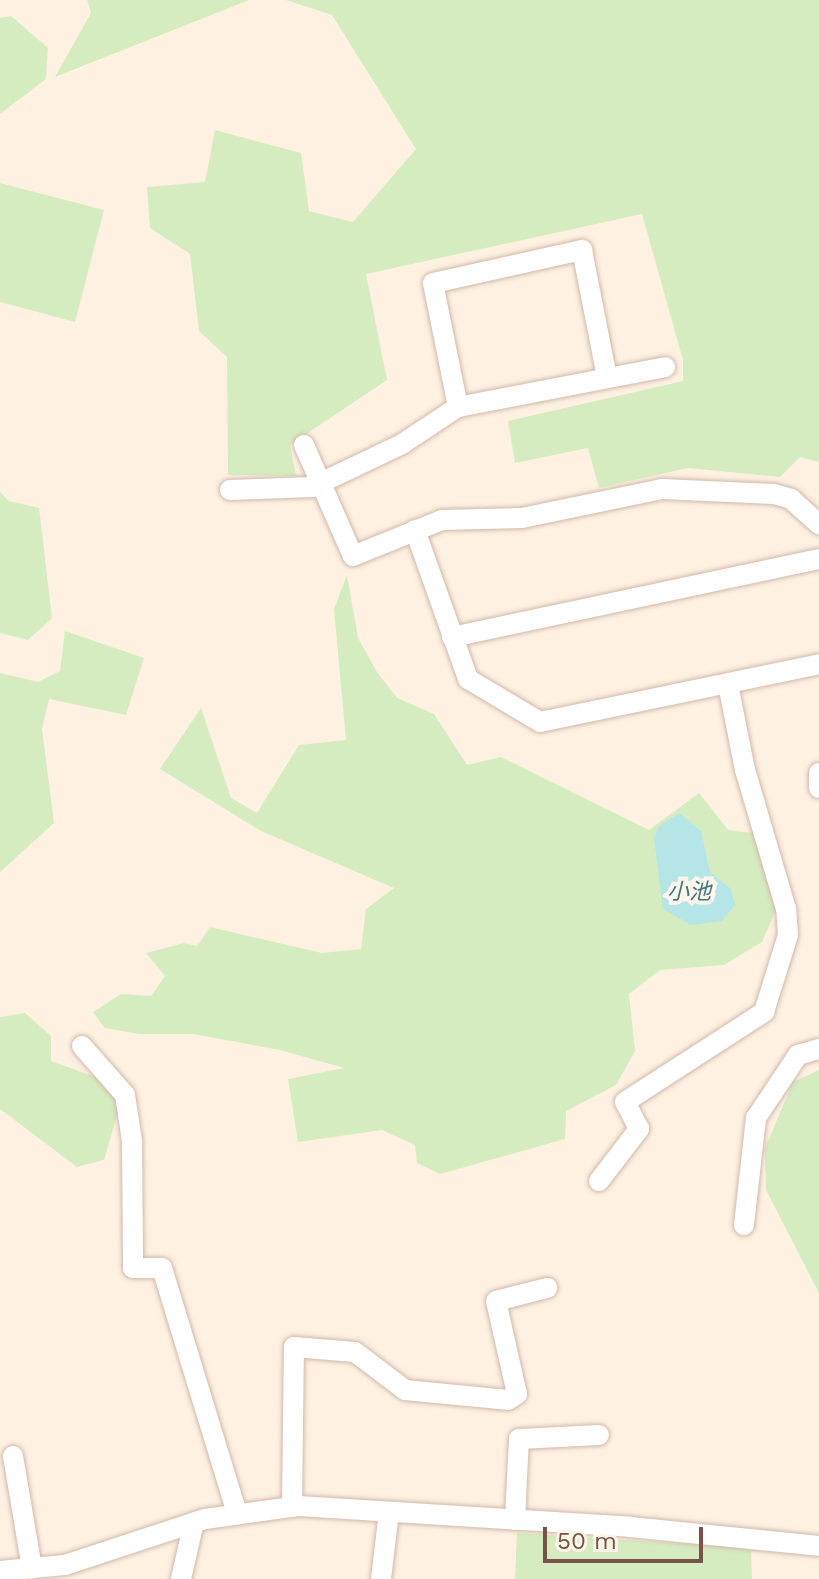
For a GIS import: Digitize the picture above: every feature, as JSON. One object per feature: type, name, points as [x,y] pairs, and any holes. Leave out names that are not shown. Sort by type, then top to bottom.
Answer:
[{"type":"street","points":[[458,407],[433,283],[582,250],[607,377]]},
{"type":"street","points":[[230,490],[321,483],[402,444],[458,407],[665,367]]},
{"type":"street","points":[[304,445],[353,556],[442,520],[522,518],[662,489],[774,494],[791,499],[819,524]]},
{"type":"street","points":[[415,530],[468,679],[540,722],[819,664]]},
{"type":"street","points":[[452,637],[819,559]]},
{"type":"street","points":[[599,1181],[639,1129],[625,1102],[764,1012],[788,935],[786,909],[745,770],[728,684]]},
{"type":"street","points":[[819,773],[819,788]]},
{"type":"street","points":[[82,1046],[125,1095],[132,1141],[133,1268],[162,1268],[237,1514]]},
{"type":"street","points":[[744,1225],[756,1118],[798,1055],[819,1049]]},
{"type":"street","points":[[292,1507],[294,1347],[355,1352],[405,1390],[508,1400],[517,1394],[496,1301],[547,1288]]},
{"type":"street","points":[[515,1520],[519,1439],[599,1435]]},
{"type":"street","points":[[13,1456],[32,1568]]},
{"type":"street","points":[[0,1571],[65,1565],[194,1522],[292,1507],[515,1520],[819,1546]]},
{"type":"street","points":[[381,1579],[389,1512]]},
{"type":"street","points":[[181,1579],[194,1522]]},
{"type":"green space","points":[[87,0],[249,0],[55,77],[91,13]]},
{"type":"green space","points":[[286,0],[819,0],[819,462],[800,457],[780,477],[688,468],[599,488],[588,448],[515,463],[508,421],[683,381],[683,360],[642,214],[366,274],[387,380],[290,445],[296,476],[228,475],[227,357],[199,331],[190,254],[150,228],[147,187],[205,182],[215,130],[301,153],[309,211],[353,222],[416,149],[332,15]]},
{"type":"green space","points":[[11,16],[48,48],[46,79],[0,114],[0,18]]},
{"type":"green space","points":[[0,183],[104,210],[75,322],[0,302]]},
{"type":"green space","points":[[0,492],[9,501],[39,508],[52,618],[28,640],[0,633]]},
{"type":"green space","points":[[347,575],[358,638],[377,672],[397,698],[434,714],[467,765],[501,757],[649,830],[699,793],[728,830],[753,833],[776,910],[762,942],[724,965],[660,970],[629,994],[635,1051],[616,1085],[566,1111],[565,1139],[440,1174],[417,1163],[415,1145],[382,1130],[298,1142],[288,1079],[344,1068],[280,1050],[193,1034],[139,1034],[105,1028],[93,1012],[121,994],[151,996],[165,976],[146,953],[184,943],[197,946],[210,927],[322,953],[361,949],[366,909],[394,888],[261,831],[160,769],[201,708],[231,798],[257,813],[299,745],[346,740],[334,609]]},
{"type":"green space","points":[[65,631],[144,658],[126,715],[49,699],[42,729],[54,823],[0,872],[0,673],[38,682],[60,671]]},
{"type":"green space","points":[[25,1013],[51,1036],[51,1061],[96,1077],[120,1105],[104,1160],[77,1167],[0,1109],[0,1017]]},
{"type":"green space","points":[[819,1070],[819,1293],[766,1190],[765,1148],[793,1082]]},
{"type":"green space","points":[[517,1533],[751,1548],[752,1579],[515,1579]]},
{"type":"water","name":"小池","points":[[679,813],[701,831],[710,872],[731,889],[735,905],[722,921],[691,925],[663,909],[654,839],[658,827]]}]
